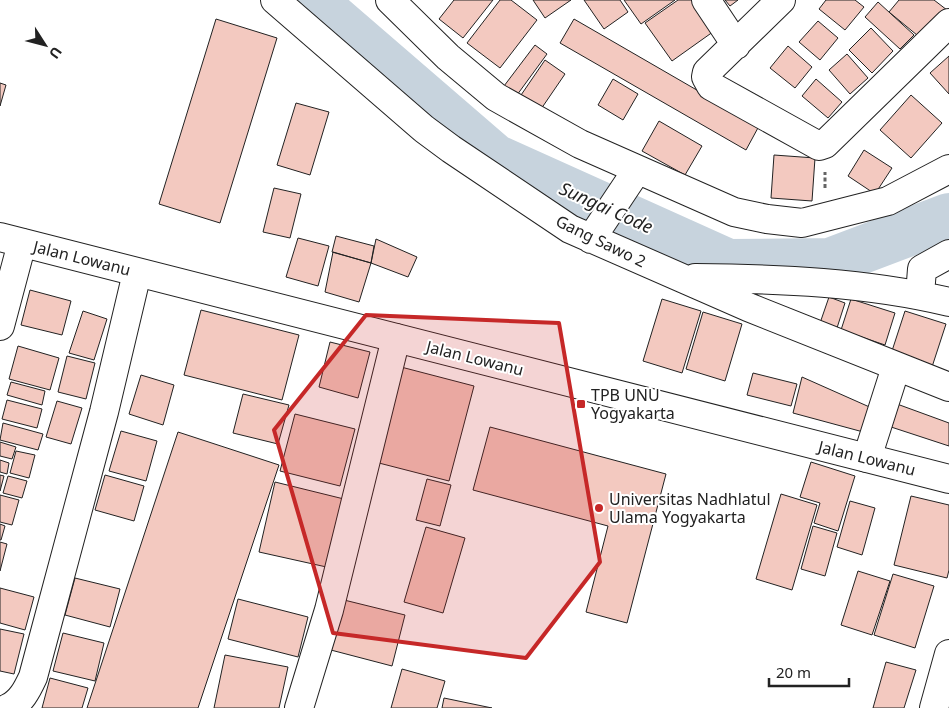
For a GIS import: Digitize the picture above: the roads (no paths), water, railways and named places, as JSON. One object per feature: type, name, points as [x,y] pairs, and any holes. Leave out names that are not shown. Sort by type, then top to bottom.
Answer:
[{"type":"street","name":"Gang Sawo 2","points":[[274,0],[389,100],[451,150],[563,225],[596,232],[682,278],[896,367],[949,387]]},
{"type":"street","points":[[390,0],[448,57],[496,97],[580,144],[633,177],[734,212],[767,219],[802,223],[888,202],[949,169]]},
{"type":"street","points":[[706,0],[736,46]]},
{"type":"street","points":[[781,0],[736,46],[707,72],[706,78],[711,86],[814,145],[819,146],[825,144],[949,23]]},
{"type":"street","points":[[596,232],[633,177]]},
{"type":"street","points":[[0,326],[11,240]]},
{"type":"street","name":"Jalan Lowanu","points":[[11,240],[949,479]]},
{"type":"street","points":[[920,295],[922,269],[949,254]]},
{"type":"street","points":[[8,708],[13,706],[27,691],[33,677],[104,412],[137,272]]},
{"type":"street","points":[[682,278],[766,280],[865,287],[920,295],[949,302]]},
{"type":"street","points":[[300,708],[329,610],[396,338]]},
{"type":"street","points":[[867,458],[896,367]]},
{"type":"street","points":[[934,708],[949,654]]},
{"type":"waterway","name":"Sungai Code","points":[[312,0],[495,158],[728,263],[830,262],[949,217]]},
{"type":"place","name":"TPB UNU Yogyakarta","points":[[581,404]]},
{"type":"place","name":"Universitas Nadhlatul Ulama Yogyakarta","points":[[599,508]]}]
